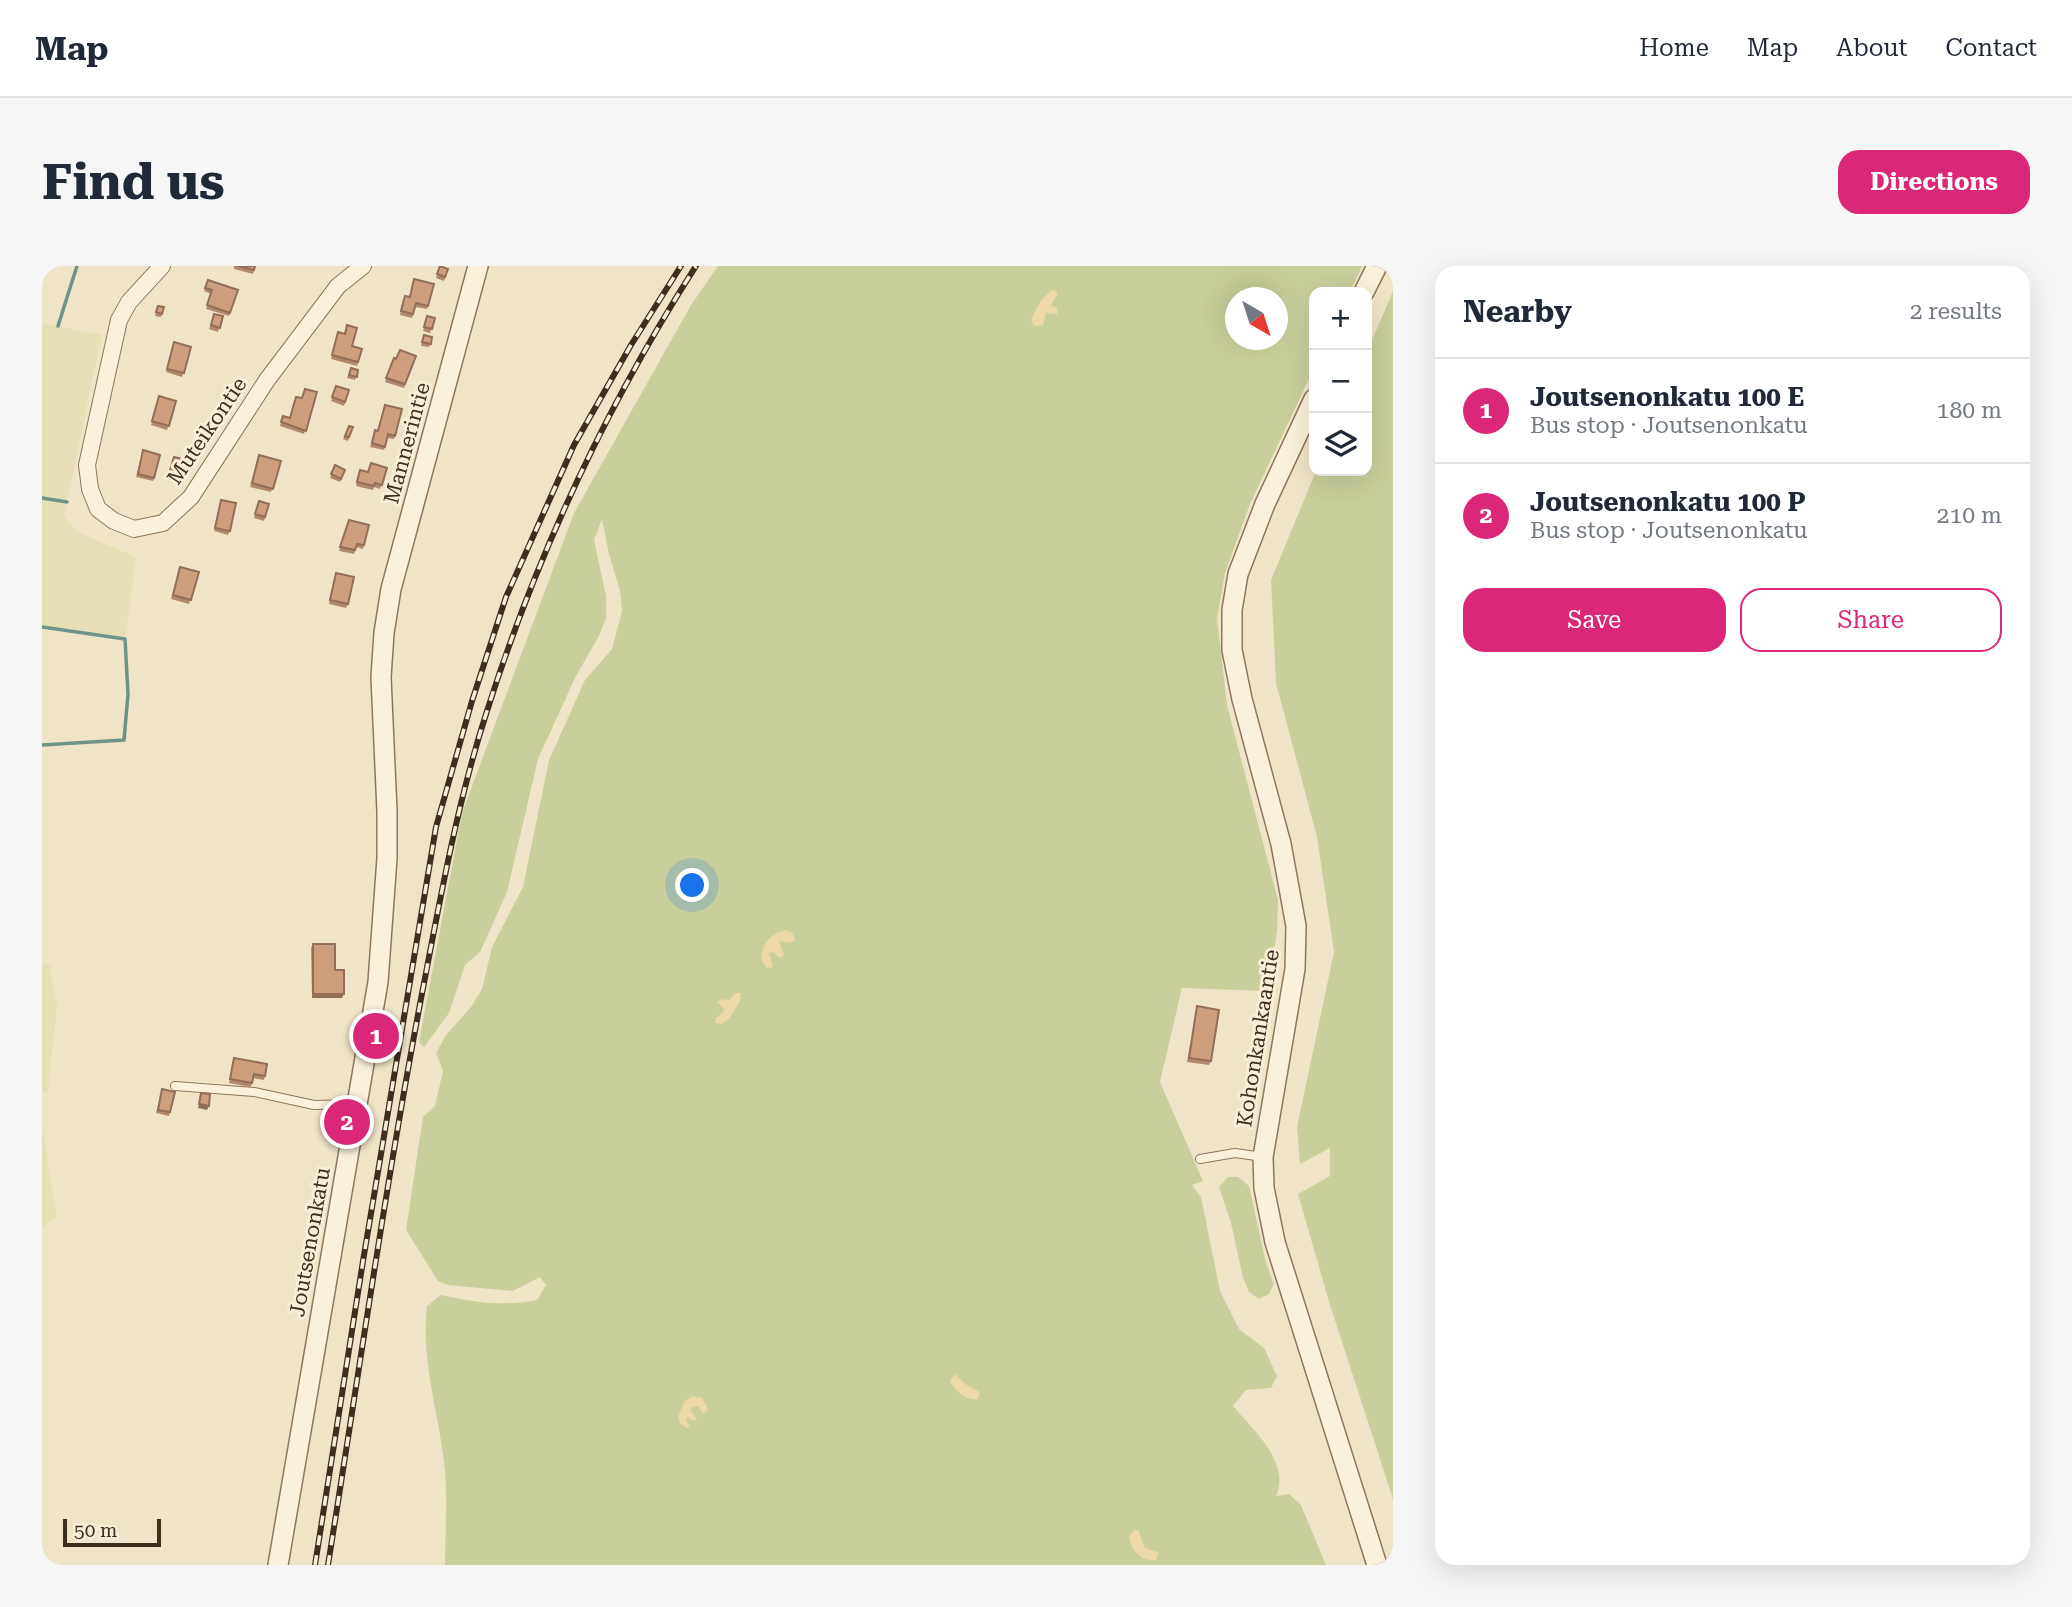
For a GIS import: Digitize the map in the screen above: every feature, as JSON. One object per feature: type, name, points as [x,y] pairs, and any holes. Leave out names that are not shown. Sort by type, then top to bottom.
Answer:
[{"type":"street","name":"Muteikontie","points":[[162,266],[129,302],[119,320],[87,466],[90,489],[99,509],[114,521],[134,529],[163,523],[191,497],[283,359],[338,286],[363,266]]},
{"type":"street","name":"Mannerintie","points":[[384,633],[391,589],[478,266]]},
{"type":"street","points":[[1366,287],[1377,266]]},
{"type":"street","name":"Kohonkankaantie","points":[[1309,410],[1265,504],[1238,574],[1232,610],[1232,650],[1242,699],[1281,844],[1296,926],[1295,969],[1263,1157],[1264,1188],[1275,1242],[1377,1565]]},
{"type":"street","name":"Joutsenonkatu","points":[[278,1565],[378,982],[387,858],[381,677],[384,633]]},
{"type":"lane","points":[[176,1086],[254,1093],[314,1105],[356,1104]]},
{"type":"lane","points":[[1200,1159],[1235,1153],[1263,1157]]},
{"type":"shaded area","points":[[42,323],[102,335],[64,516],[77,532],[136,557],[125,639],[42,627]]},
{"type":"shaded area","points":[[42,963],[50,966],[57,1007],[48,1090],[42,1093]]},
{"type":"shaded area","points":[[42,1128],[57,1218],[42,1227]]},
{"type":"green space","points":[[718,266],[1362,266],[1352,287],[1309,287],[1309,379],[1250,504],[1225,573],[1217,619],[1227,705],[1278,900],[1277,932],[1267,991],[1182,988],[1160,1082],[1203,1181],[1192,1185],[1201,1197],[1220,1291],[1239,1329],[1264,1348],[1277,1376],[1271,1388],[1246,1390],[1233,1406],[1268,1447],[1278,1471],[1276,1496],[1289,1494],[1301,1505],[1326,1565],[445,1565],[445,1475],[428,1366],[427,1306],[441,1295],[489,1303],[537,1300],[546,1285],[540,1277],[513,1291],[448,1285],[438,1281],[406,1230],[423,1117],[435,1106],[443,1071],[436,1053],[446,1035],[471,1007],[482,989],[492,947],[523,887],[549,760],[585,680],[612,649],[622,611],[620,591],[602,519],[594,540],[606,596],[606,618],[538,759],[507,892],[480,952],[465,965],[449,1013],[424,1047],[419,1042],[462,813],[574,513],[691,305]]},
{"type":"green space","points":[[1393,291],[1393,1499],[1330,1305],[1298,1194],[1330,1176],[1330,1148],[1300,1164],[1297,1127],[1334,952],[1317,837],[1276,683],[1271,580],[1314,476],[1372,476],[1372,340]]},
{"type":"green space","points":[[1228,1177],[1238,1177],[1249,1186],[1266,1263],[1274,1284],[1269,1294],[1259,1299],[1249,1292],[1243,1278],[1231,1223],[1219,1187]]},
{"type":"sand","points":[[1053,290],[1057,291],[1057,295],[1051,305],[1058,309],[1057,314],[1046,313],[1043,325],[1034,326],[1031,320],[1035,312]]},
{"type":"sand","points":[[786,930],[792,933],[795,939],[791,943],[779,941],[784,955],[780,958],[773,952],[769,953],[773,967],[767,968],[761,959],[765,944],[775,934]]},
{"type":"sand","points":[[735,993],[740,993],[741,999],[729,1019],[722,1024],[715,1023],[716,1018],[725,1010],[717,1002],[722,999],[729,1000]]},
{"type":"sand","points":[[955,1374],[965,1384],[980,1392],[978,1399],[965,1397],[955,1388],[950,1381]]},
{"type":"sand","points":[[692,1396],[702,1398],[708,1409],[703,1414],[698,1406],[692,1407],[691,1411],[697,1419],[694,1421],[687,1417],[686,1421],[690,1427],[687,1428],[680,1423],[678,1417],[684,1402]]},
{"type":"sand","points":[[1134,1529],[1139,1531],[1144,1547],[1159,1553],[1156,1560],[1142,1557],[1132,1547],[1129,1538]]},
{"type":"building","points":[[238,266],[255,266],[254,270]]},
{"type":"building","points":[[440,266],[448,269],[445,277],[437,274]]},
{"type":"building","points":[[414,279],[434,284],[428,306],[416,303],[413,314],[401,311],[405,296],[410,297]]},
{"type":"building","points":[[208,280],[238,290],[230,313],[207,305],[212,290],[205,288]]},
{"type":"building","points":[[158,306],[164,307],[162,314],[156,312]]},
{"type":"building","points":[[214,314],[223,316],[220,328],[211,325]]},
{"type":"building","points":[[427,316],[435,318],[432,329],[424,327]]},
{"type":"building","points":[[347,325],[357,328],[352,346],[362,349],[358,362],[332,355],[338,332],[345,334]]},
{"type":"building","points":[[424,335],[432,337],[431,344],[422,342]]},
{"type":"building","points":[[174,342],[191,347],[184,373],[167,369]]},
{"type":"building","points":[[400,350],[416,356],[405,384],[386,378]]},
{"type":"building","points":[[351,368],[358,370],[357,377],[349,375]]},
{"type":"building","points":[[336,386],[349,390],[345,402],[332,397]]},
{"type":"building","points":[[305,389],[317,392],[306,431],[281,422],[283,416],[290,418],[296,397],[302,398]]},
{"type":"building","points":[[159,396],[176,401],[169,426],[152,421]]},
{"type":"building","points":[[385,405],[402,409],[395,436],[388,434],[385,447],[372,443]]},
{"type":"building","points":[[349,426],[353,427],[349,437],[345,436]]},
{"type":"building","points":[[143,450],[160,455],[154,478],[138,474]]},
{"type":"building","points":[[259,455],[281,461],[273,489],[252,483]]},
{"type":"building","points":[[174,457],[183,459],[179,473],[170,470]]},
{"type":"building","points":[[371,463],[387,468],[382,485],[357,482],[360,470],[368,472]]},
{"type":"building","points":[[335,465],[345,470],[341,479],[331,474]]},
{"type":"building","points":[[221,500],[236,503],[230,531],[215,528]]},
{"type":"building","points":[[259,501],[269,504],[265,517],[255,514]]},
{"type":"building","points":[[349,520],[369,525],[364,545],[357,544],[355,550],[340,547]]},
{"type":"building","points":[[180,567],[199,572],[191,600],[173,595]]},
{"type":"building","points":[[336,573],[354,577],[348,604],[330,600]]},
{"type":"building","points":[[313,944],[335,944],[335,970],[344,970],[344,994],[313,994]]},
{"type":"building","points":[[1197,1006],[1219,1010],[1211,1061],[1189,1058]]},
{"type":"building","points":[[234,1058],[267,1064],[265,1076],[254,1074],[252,1083],[230,1079]]},
{"type":"building","points":[[162,1089],[175,1092],[170,1112],[158,1110]]},
{"type":"building","points":[[201,1093],[210,1094],[209,1106],[199,1104]]},
{"type":"waterway","points":[[58,326],[77,266]]},
{"type":"waterway","points":[[42,498],[67,502]]},
{"type":"waterway","points":[[42,627],[125,639],[128,694],[124,740],[42,745]]},
{"type":"railway","points":[[315,1565],[436,827],[472,701],[506,597],[574,445],[631,345],[681,266]]},
{"type":"railway","points":[[328,1565],[407,1074],[449,856],[476,747],[528,595],[577,482],[633,372],[696,266]]},
{"type":"place","name":"Joutsenonkatu 100 E","points":[[376,1036]]},
{"type":"place","name":"Joutsenonkatu 100 P","points":[[347,1122]]}]
